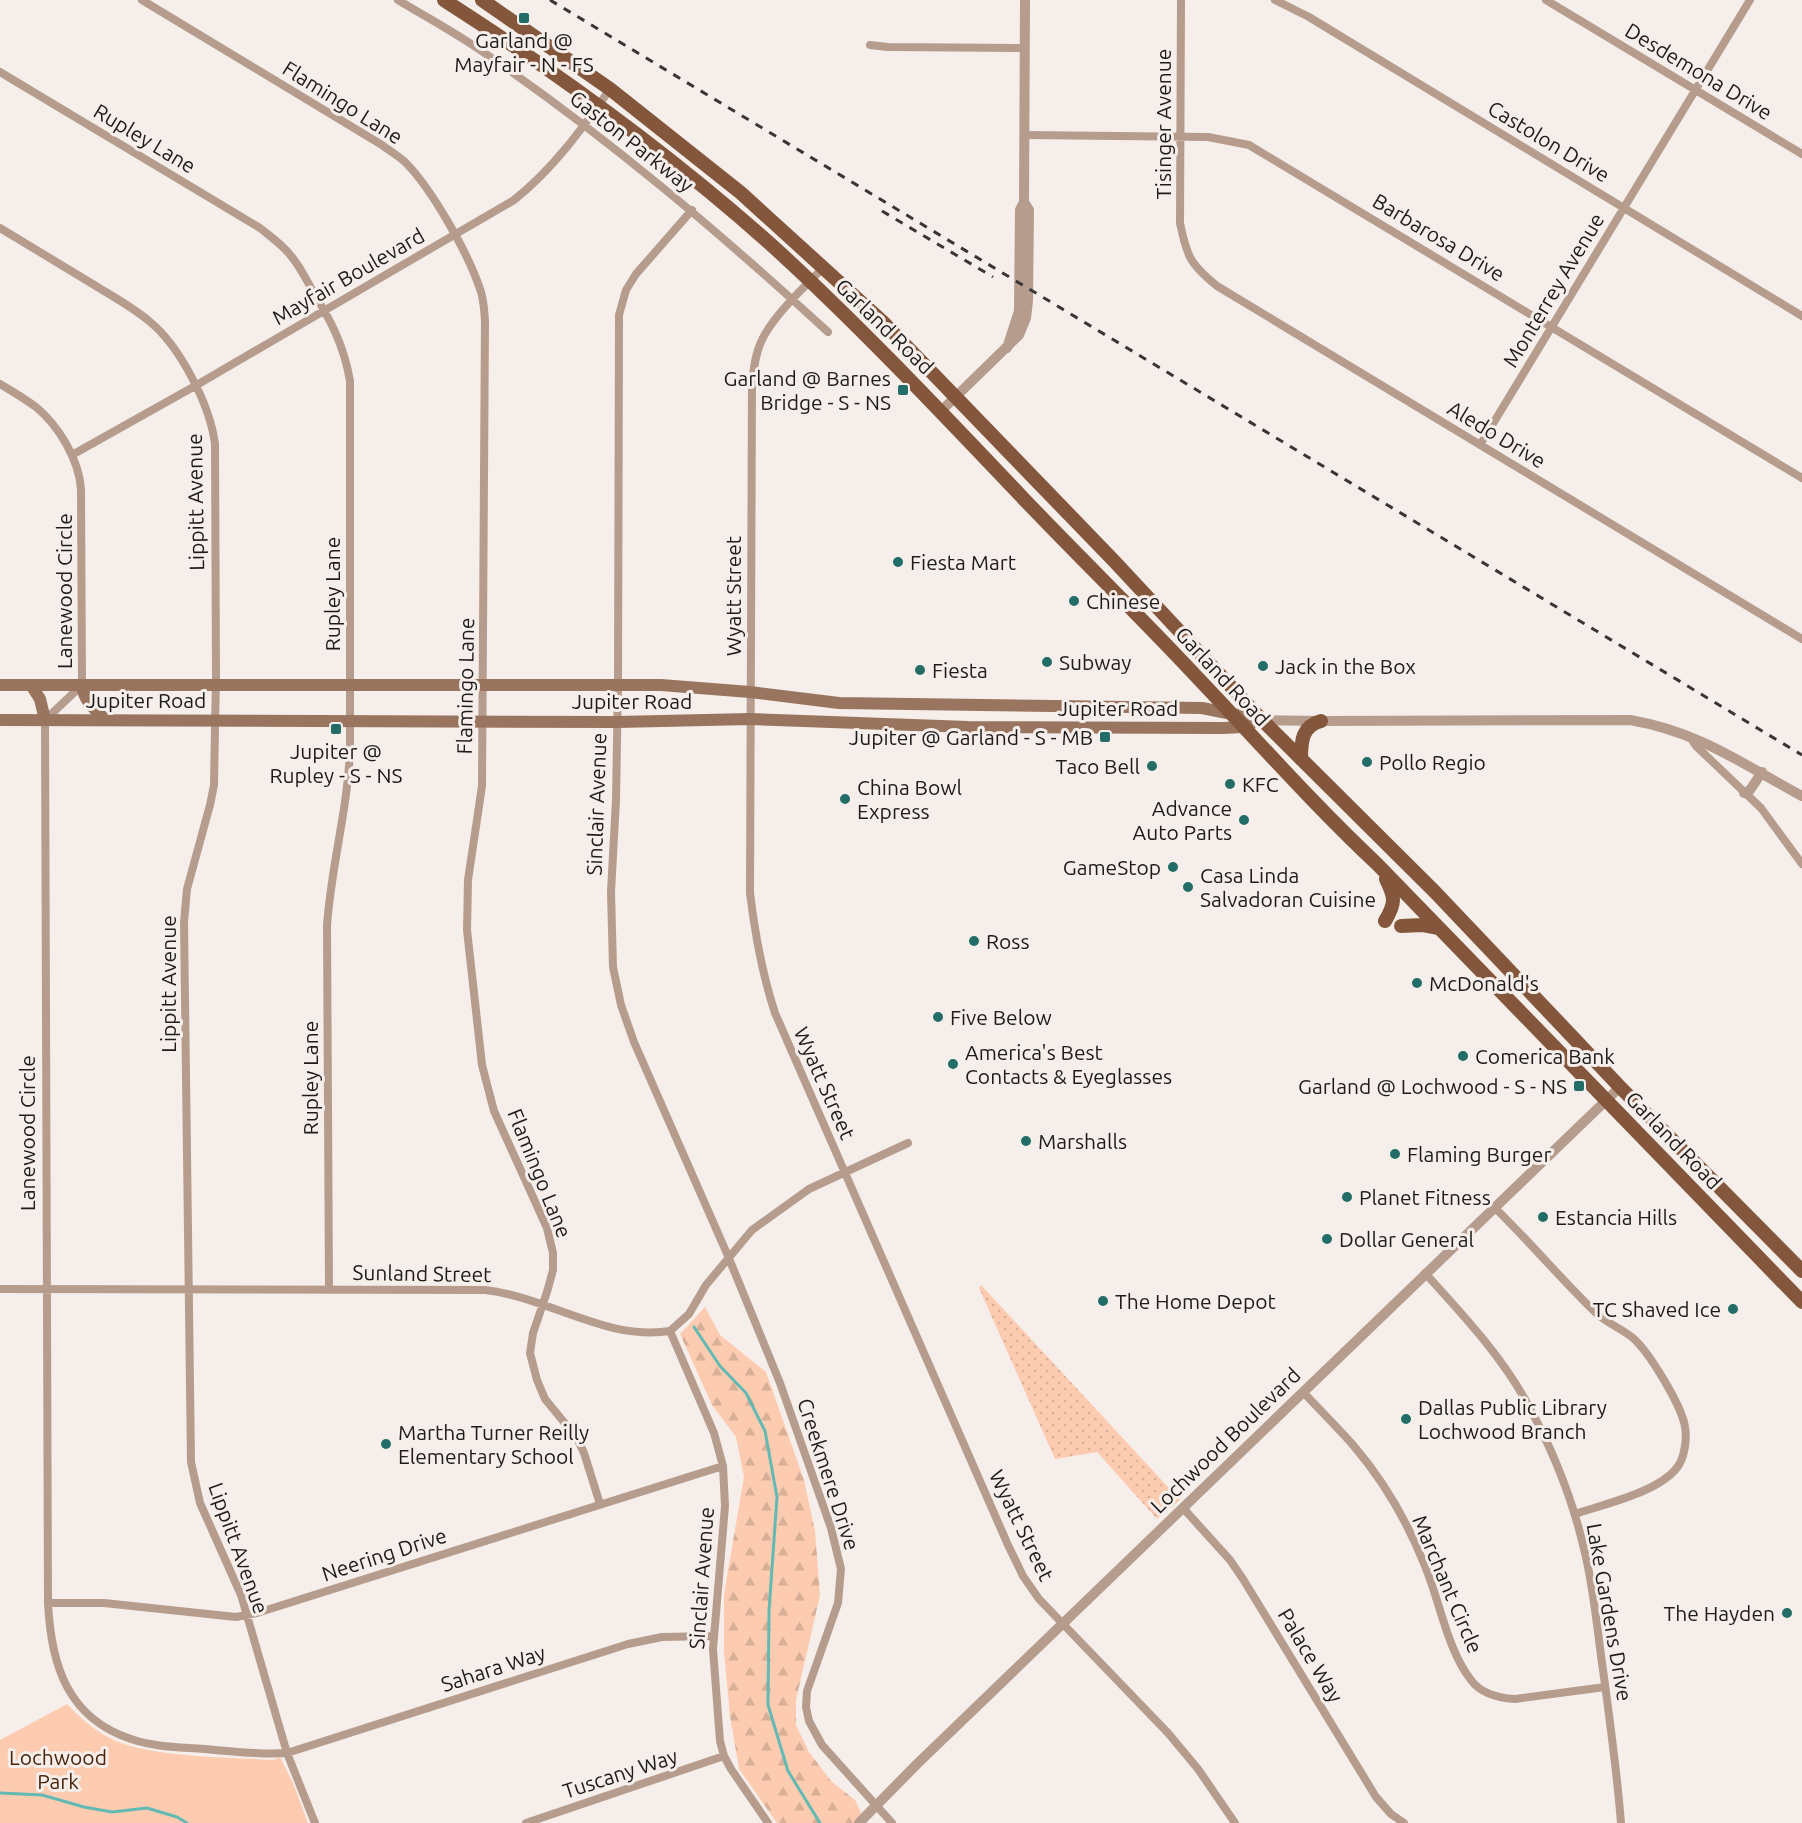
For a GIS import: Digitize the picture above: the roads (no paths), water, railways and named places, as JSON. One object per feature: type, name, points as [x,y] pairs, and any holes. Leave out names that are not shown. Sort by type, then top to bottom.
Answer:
[{"type":"main road","name":"Garland Road","points":[[444,0],[559,76],[678,166],[730,209],[809,281],[941,411],[1186,665],[1313,802],[1377,864],[1802,1302]]},
{"type":"main road","name":"Garland Road","points":[[482,0],[610,89],[741,193],[885,324],[1134,582],[1262,720],[1435,892],[1620,1087],[1802,1271]]},
{"type":"main road","points":[[1021,496],[1036,481]]},
{"type":"main road","points":[[1118,596],[1134,582]]},
{"type":"main road","name":"Jupiter Road","points":[[0,685],[661,685],[823,702],[1202,708],[1262,720]]},
{"type":"main road","points":[[30,685],[40,699],[45,720]]},
{"type":"main road","points":[[82,685],[83,695],[89,705],[105,719]]},
{"type":"main road","points":[[879,704],[884,725]]},
{"type":"main road","points":[[1064,707],[1075,727]]},
{"type":"main road","name":"Jupiter Road","points":[[0,720],[617,722],[750,719],[968,727],[1243,727],[1262,720]]},
{"type":"main road","points":[[1301,759],[1301,744],[1305,731],[1312,723],[1321,721]]},
{"type":"main road","points":[[1377,864],[1392,890],[1394,900],[1393,909],[1385,921]]},
{"type":"main road","points":[[1401,926],[1439,928]]},
{"type":"main road","points":[[1749,1247],[1764,1232]]},
{"type":"street","name":"Flamingo Lane","points":[[142,0],[382,145],[404,161],[423,183],[455,235],[482,291],[485,321],[484,720],[482,786],[468,880],[467,930],[482,1065],[491,1100],[547,1228],[553,1253],[553,1270],[548,1292],[532,1332],[530,1353],[545,1399],[577,1438],[584,1453],[600,1504]]},
{"type":"street","name":"Gaston Parkway","points":[[398,0],[482,51],[584,126],[692,210],[828,332]]},
{"type":"street","points":[[941,411],[1019,335],[1026,318],[1029,210],[1024,202],[1025,0]]},
{"type":"street","name":"Tisinger Avenue","points":[[1181,0],[1180,223],[1185,248]]},
{"type":"street","name":"Castolon Drive","points":[[1275,0],[1309,17],[1802,316]]},
{"type":"street","name":"Desdemona Drive","points":[[1546,0],[1802,154]]},
{"type":"street","name":"Monterrey Avenue","points":[[1480,445],[1750,0]]},
{"type":"street","points":[[870,45],[1025,48]]},
{"type":"street","name":"Rupley Lane","points":[[0,72],[278,241],[292,256],[342,343],[350,381],[350,721],[346,797],[330,890],[327,926],[329,1290]]},
{"type":"street","name":"Mayfair Boulevard","points":[[72,455],[514,200],[531,186],[584,126],[610,89]]},
{"type":"street","name":"Barbarosa Drive","points":[[1024,135],[1208,137],[1229,140],[1258,150],[1802,478]]},
{"type":"street","name":"Sinclair Avenue","points":[[692,210],[636,274],[626,291],[619,315],[618,684],[616,800],[611,892],[613,967],[621,1005],[634,1042],[728,1256]]},
{"type":"street","name":"Lippitt Avenue","points":[[0,228],[128,305],[150,322],[173,346],[207,409],[212,425],[215,444],[214,785],[187,889],[184,922],[190,1447],[195,1484],[207,1520],[241,1595],[286,1753],[315,1823]]},
{"type":"street","name":"Aledo Drive","points":[[1185,248],[1197,269],[1218,286],[1802,639]]},
{"type":"street","name":"Wyatt Street","points":[[824,267],[809,281],[762,340],[755,359],[752,382],[750,893],[755,939],[765,981],[775,1013],[1023,1576],[1063,1624],[1168,1733],[1198,1769],[1234,1823]]},
{"type":"street","name":"Lanewood Circle","points":[[0,384],[37,408],[61,437],[72,455],[81,479],[82,685],[45,720],[48,1603],[52,1650],[64,1682],[74,1698],[90,1716],[114,1733],[161,1746],[286,1753]]},
{"type":"street","name":"Jupiter Road","points":[[1262,720],[1630,720],[1689,735],[1759,770],[1802,796]]},
{"type":"street","points":[[1689,735],[1696,746],[1766,815],[1802,864]]},
{"type":"street","points":[[1744,793],[1745,786],[1759,770]]},
{"type":"street","name":"Lochwood Boulevard","points":[[859,1823],[1425,1273],[1620,1087]]},
{"type":"street","points":[[670,1331],[689,1314],[706,1285],[752,1230],[785,1204],[809,1189],[908,1143]]},
{"type":"street","points":[[1494,1207],[1597,1314],[1630,1335],[1642,1347],[1680,1411],[1686,1428],[1686,1444],[1679,1464],[1665,1479],[1647,1489],[1575,1514]]},
{"type":"street","name":"Creekmere Drive","points":[[728,1256],[780,1383],[831,1528],[841,1569],[838,1603],[807,1691],[807,1714],[822,1745],[892,1823]]},
{"type":"street","name":"Lake Gardens Drive","points":[[1425,1273],[1501,1361],[1526,1400],[1561,1473],[1575,1514],[1591,1581],[1621,1823]]},
{"type":"street","name":"Sunland Street","points":[[0,1288],[485,1290],[542,1304],[613,1328],[636,1332],[670,1331]]},
{"type":"street","name":"Sinclair Avenue","points":[[670,1331],[714,1433],[723,1466],[725,1506],[713,1636],[720,1741],[724,1756],[768,1823]]},
{"type":"street","name":"Marchant Circle","points":[[1303,1392],[1362,1457],[1395,1506],[1425,1566],[1457,1655],[1472,1682],[1486,1693],[1515,1699],[1605,1687]]},
{"type":"street","name":"Neering Drive","points":[[48,1603],[104,1603],[236,1617],[247,1615],[723,1466]]},
{"type":"street","name":"Palace Way","points":[[1183,1508],[1230,1560],[1376,1797],[1391,1814],[1404,1823]]},
{"type":"street","name":"Sahara Way","points":[[286,1753],[628,1644],[662,1637],[713,1636]]},
{"type":"street","name":"Tuscany Way","points":[[526,1823],[724,1756]]},
{"type":"waterway","points":[[694,1327],[720,1366],[746,1393],[765,1431],[777,1497],[769,1611],[768,1705],[788,1771],[820,1823]]},
{"type":"waterway","points":[[0,1793],[42,1795],[112,1812],[147,1808],[177,1817],[187,1823]]},
{"type":"railway","points":[[550,0],[1802,755]]},
{"type":"railway","points":[[882,211],[993,277]]},
{"type":"place","name":"Garland @ Mayfair - N - FS","points":[[524,18]]},
{"type":"place","name":"Garland @ Barnes Bridge - S - NS","points":[[903,390]]},
{"type":"place","name":"Fiesta Mart","points":[[898,562]]},
{"type":"place","name":"Chinese","points":[[1074,601]]},
{"type":"place","name":"Subway","points":[[1047,662]]},
{"type":"place","name":"Jack in the Box","points":[[1263,666]]},
{"type":"place","name":"Fiesta","points":[[920,670]]},
{"type":"place","name":"Jupiter @ Rupley - S - NS","points":[[336,729]]},
{"type":"place","name":"Jupiter @ Garland - S - MB","points":[[1105,737]]},
{"type":"place","name":"Pollo Regio","points":[[1367,762]]},
{"type":"place","name":"Taco Bell","points":[[1152,766]]},
{"type":"place","name":"KFC","points":[[1230,784]]},
{"type":"place","name":"China Bowl Express","points":[[845,799]]},
{"type":"place","name":"Advance Auto Parts","points":[[1244,820]]},
{"type":"place","name":"GameStop","points":[[1173,867]]},
{"type":"place","name":"Casa Linda Salvadoran Cuisine","points":[[1188,887]]},
{"type":"place","name":"Ross","points":[[974,941]]},
{"type":"place","name":"McDonald's","points":[[1417,983]]},
{"type":"place","name":"Five Below","points":[[938,1017]]},
{"type":"place","name":"Comerica Bank","points":[[1463,1056]]},
{"type":"place","name":"America's Best Contacts & Eyeglasses","points":[[953,1064]]},
{"type":"place","name":"Garland @ Lochwood - S - NS","points":[[1579,1086]]},
{"type":"place","name":"Marshalls","points":[[1026,1141]]},
{"type":"place","name":"Flaming Burger","points":[[1395,1154]]},
{"type":"place","name":"Planet Fitness","points":[[1347,1197]]},
{"type":"place","name":"Estancia Hills","points":[[1543,1217]]},
{"type":"place","name":"Dollar General","points":[[1327,1239]]},
{"type":"place","name":"The Home Depot","points":[[1103,1301]]},
{"type":"place","name":"TC Shaved Ice","points":[[1733,1309]]},
{"type":"place","name":"Dallas Public Library Lochwood Branch","points":[[1406,1419]]},
{"type":"place","name":"Martha Turner Reilly Elementary School","points":[[386,1444]]},
{"type":"place","name":"The Hayden","points":[[1787,1613]]},
{"type":"park label","name":"Lochwood Park","points":[[58,1769]]}]
